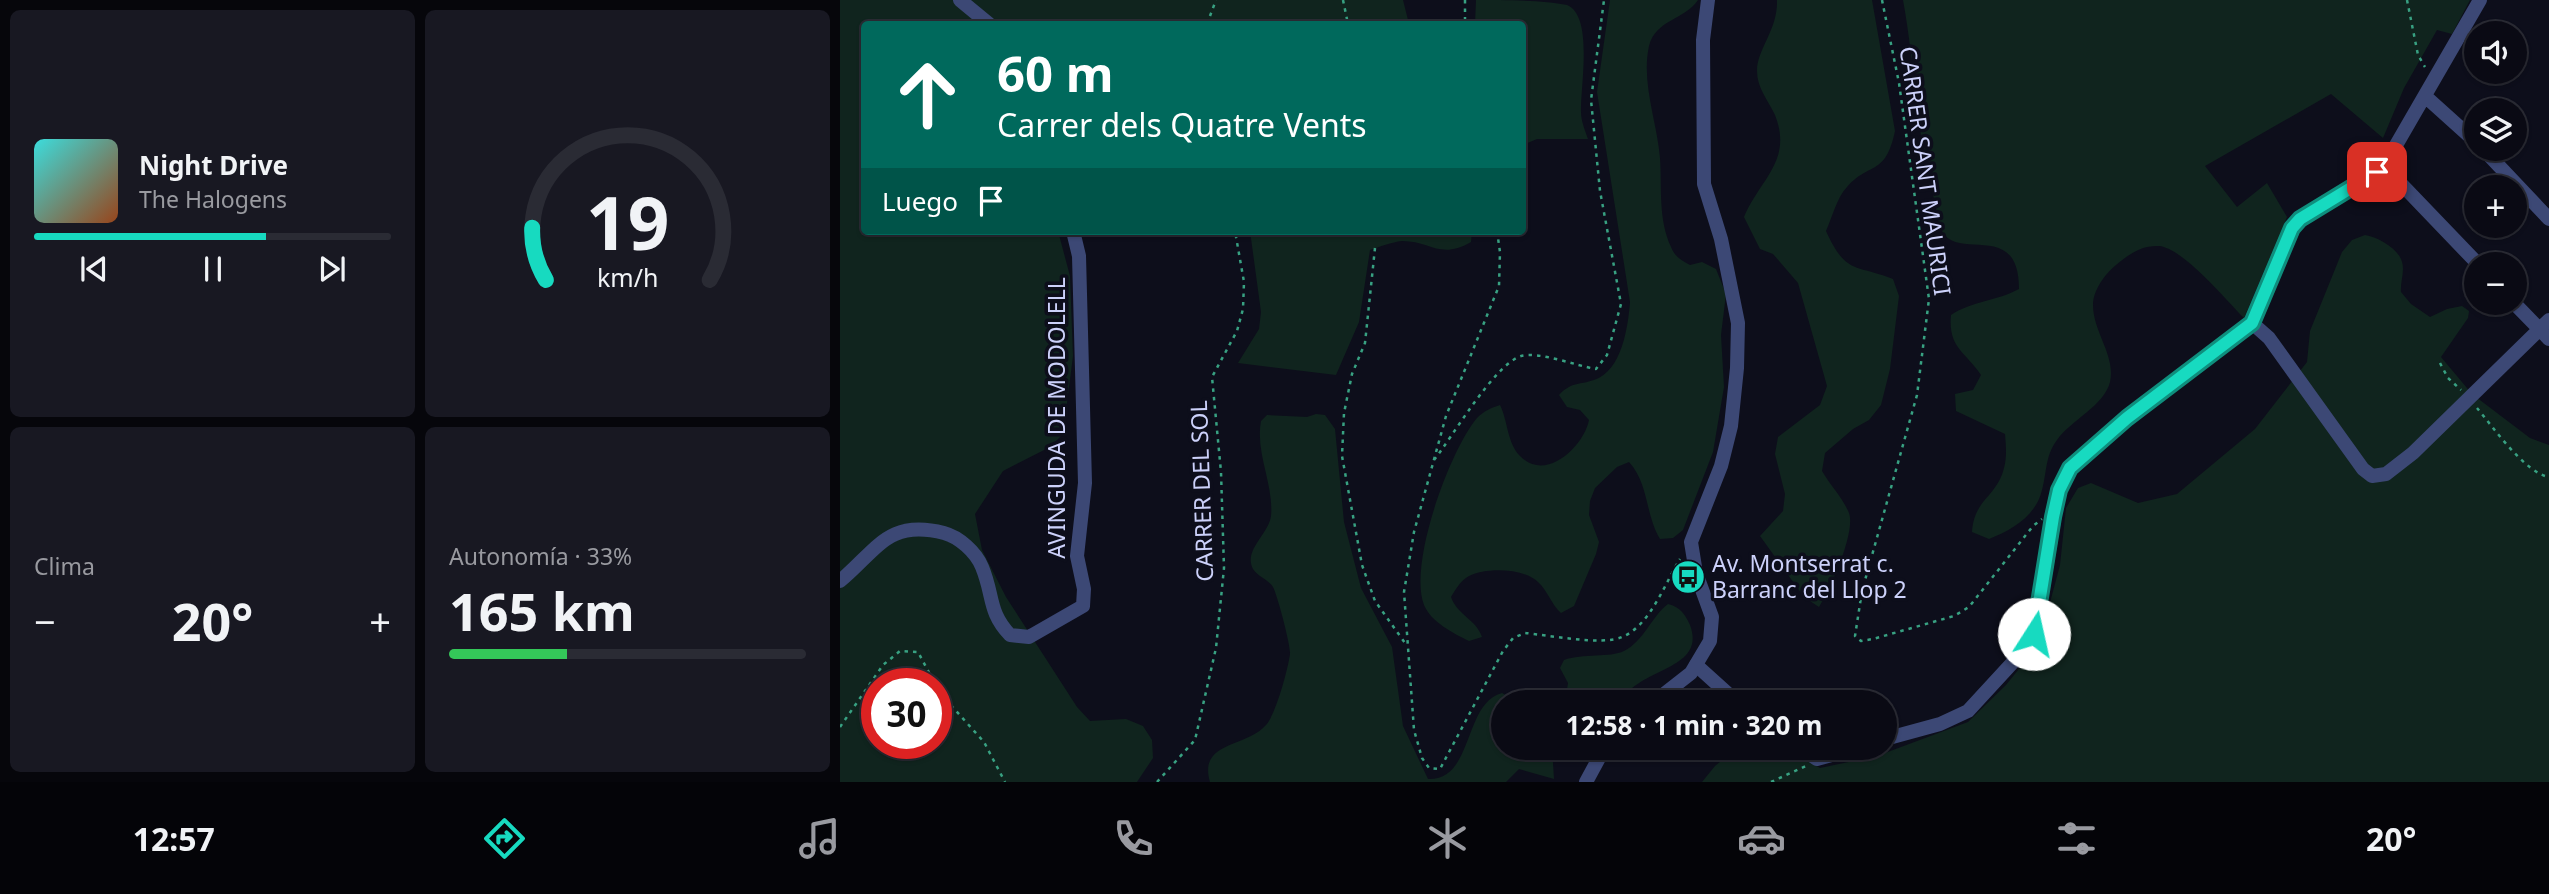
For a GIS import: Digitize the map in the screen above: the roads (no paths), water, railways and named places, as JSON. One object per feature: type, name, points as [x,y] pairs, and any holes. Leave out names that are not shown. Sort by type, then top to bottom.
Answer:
[{"type":"street","points":[[960,0],[985,21]]},
{"type":"street","points":[[1669,690],[1691,673],[1710,641],[1712,617],[1696,573],[1691,542],[1721,466],[1731,426],[1737,368],[1738,323],[1721,239],[1704,184],[1703,40],[1708,0]]},
{"type":"street","points":[[1897,736],[1940,724],[1968,711],[2026,648],[2037,623],[2053,517],[2063,479],[2081,456],[2252,323],[2292,228],[2300,219],[2384,166],[2480,0]]},
{"type":"street","points":[[2426,96],[2464,131]]},
{"type":"street","points":[[2494,161],[2549,219]]},
{"type":"street","points":[[2384,166],[2466,252]]},
{"type":"street","name":"AVINGUDA DE MODOLELL","points":[[840,581],[875,546],[898,530],[921,527],[955,536],[979,561],[991,589],[993,612],[1010,635],[1029,637],[1083,606],[1084,589],[1077,556],[1085,483],[1079,256],[1074,235]]},
{"type":"street","points":[[2252,323],[2269,338],[2363,469],[2372,476],[2386,474],[2413,453],[2546,330],[2527,314]]},
{"type":"street","points":[[1696,665],[1724,690]]},
{"type":"street","points":[[1586,782],[1598,760]]},
{"type":"place","name":"Av. Montserrat c. Barranc del Llop 2","points":[[1688,577]]}]
